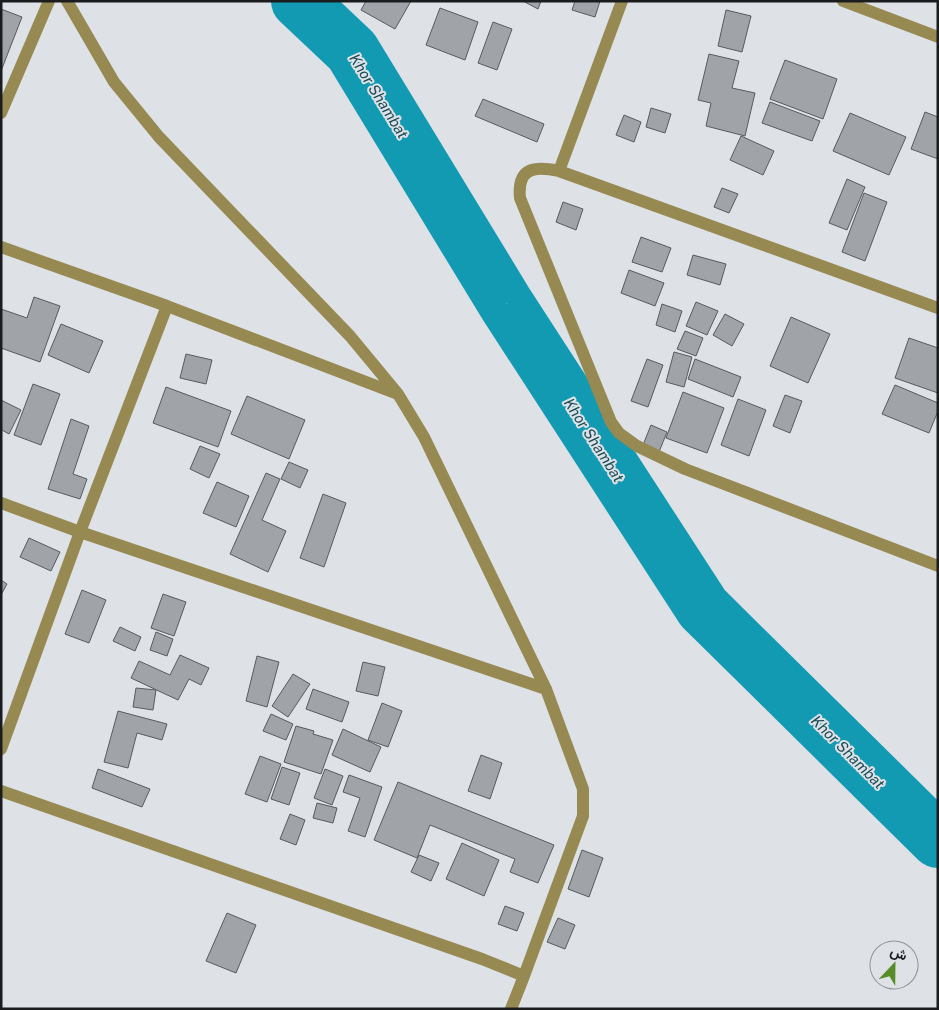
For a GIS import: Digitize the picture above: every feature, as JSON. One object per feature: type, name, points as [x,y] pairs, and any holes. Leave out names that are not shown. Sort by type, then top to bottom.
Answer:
[{"type":"street","points":[[1,113],[49,1]]},
{"type":"street","points":[[56,1],[74,16]]},
{"type":"street","points":[[67,1],[114,82],[159,137],[350,336],[398,394],[424,437],[546,690],[583,789],[582,816],[511,1009]]},
{"type":"street","points":[[559,171],[622,1]]},
{"type":"street","points":[[846,2],[938,37]]},
{"type":"street","points":[[938,308],[559,171],[541,167],[533,168],[526,174],[521,183],[519,190],[520,198],[611,422],[619,433],[637,446],[685,469],[938,566]]},
{"type":"street","points":[[1,247],[167,306],[398,394]]},
{"type":"street","points":[[1,749],[80,532],[167,306]]},
{"type":"street","points":[[1,503],[80,532],[546,690]]},
{"type":"street","points":[[1,792],[482,959],[524,976]]},
{"type":"building","points":[[366,1],[411,1],[395,29],[361,10]]},
{"type":"building","points":[[523,1],[541,1],[538,9]]},
{"type":"building","points":[[575,1],[600,1],[595,17],[572,10]]},
{"type":"building","points":[[440,8],[478,22],[465,60],[426,45]]},
{"type":"building","points":[[1,9],[22,17],[1,71]]},
{"type":"building","points":[[726,10],[751,16],[742,52],[718,46]]},
{"type":"building","points":[[493,22],[512,29],[497,70],[478,63]]},
{"type":"building","points":[[709,54],[739,61],[732,88],[755,93],[745,136],[706,126],[711,103],[698,100]]},
{"type":"building","points":[[785,60],[837,79],[823,119],[770,99]]},
{"type":"building","points":[[483,99],[544,124],[537,142],[475,116]]},
{"type":"building","points":[[770,102],[820,121],[812,141],[762,123]]},
{"type":"building","points":[[651,108],[671,114],[665,133],[646,127]]},
{"type":"building","points":[[925,112],[938,117],[938,159],[911,149]]},
{"type":"building","points":[[850,113],[906,137],[889,175],[833,151]]},
{"type":"building","points":[[624,115],[641,122],[634,142],[616,135]]},
{"type":"building","points":[[741,136],[774,151],[763,175],[730,160]]},
{"type":"building","points":[[847,179],[865,187],[847,230],[829,223]]},
{"type":"building","points":[[722,188],[738,194],[729,213],[714,207]]},
{"type":"building","points":[[864,193],[887,202],[865,261],[842,252]]},
{"type":"building","points":[[563,202],[583,209],[576,230],[556,222]]},
{"type":"building","points":[[641,237],[671,248],[662,272],[632,262]]},
{"type":"building","points":[[693,255],[726,264],[720,285],[687,275]]},
{"type":"building","points":[[629,270],[664,283],[655,306],[621,293]]},
{"type":"building","points":[[34,297],[60,306],[40,362],[1,348],[1,309],[27,318]]},
{"type":"building","points":[[696,302],[718,311],[707,335],[686,326]]},
{"type":"building","points":[[662,304],[682,311],[675,332],[656,325]]},
{"type":"building","points":[[725,314],[744,324],[732,346],[713,335]]},
{"type":"building","points":[[791,317],[830,334],[808,383],[770,366]]},
{"type":"building","points":[[61,324],[103,341],[89,373],[48,355]]},
{"type":"building","points":[[685,331],[703,338],[696,356],[677,349]]},
{"type":"building","points":[[909,338],[938,348],[938,393],[895,378]]},
{"type":"building","points":[[674,352],[692,357],[684,387],[666,382]]},
{"type":"building","points":[[186,354],[212,360],[206,384],[180,378]]},
{"type":"building","points":[[647,359],[663,365],[648,407],[631,401]]},
{"type":"building","points":[[695,359],[741,377],[733,397],[688,379]]},
{"type":"building","points":[[33,384],[60,394],[41,445],[14,435]]},
{"type":"building","points":[[895,385],[938,403],[938,411],[929,433],[882,414]]},
{"type":"building","points":[[166,387],[231,411],[218,447],[153,423]]},
{"type":"building","points":[[683,392],[724,408],[707,453],[666,438]]},
{"type":"building","points":[[785,395],[802,401],[790,433],[773,426]]},
{"type":"building","points":[[247,396],[305,420],[289,459],[231,434]]},
{"type":"building","points":[[738,399],[766,410],[749,456],[721,445]]},
{"type":"building","points":[[1,400],[21,410],[9,434],[1,431]]},
{"type":"building","points":[[71,419],[89,426],[73,474],[87,479],[80,499],[48,489]]},
{"type":"building","points":[[651,425],[667,432],[659,452],[643,445]]},
{"type":"building","points":[[200,446],[220,454],[209,478],[190,469]]},
{"type":"building","points":[[289,462],[308,470],[300,488],[281,479]]},
{"type":"building","points":[[266,473],[280,479],[262,520],[286,531],[268,572],[230,554]]},
{"type":"building","points":[[217,482],[249,496],[236,527],[203,513]]},
{"type":"building","points":[[323,494],[346,503],[324,567],[300,558]]},
{"type":"building","points":[[29,538],[60,552],[51,571],[20,557]]},
{"type":"building","points":[[1,580],[7,584],[1,595]]},
{"type":"building","points":[[82,590],[106,600],[89,643],[65,634]]},
{"type":"building","points":[[163,594],[186,602],[174,636],[151,628]]},
{"type":"building","points":[[120,627],[141,637],[135,651],[113,641]]},
{"type":"building","points":[[156,632],[173,639],[167,656],[150,650]]},
{"type":"building","points":[[180,655],[209,668],[201,685],[189,679],[178,700],[131,678],[139,661],[170,675]]},
{"type":"building","points":[[257,656],[279,662],[267,707],[246,701]]},
{"type":"building","points":[[363,662],[385,667],[378,696],[356,691]]},
{"type":"building","points":[[293,674],[310,684],[288,717],[272,706]]},
{"type":"building","points":[[136,688],[156,690],[153,710],[133,707]]},
{"type":"building","points":[[313,689],[349,702],[342,722],[306,709]]},
{"type":"building","points":[[382,703],[402,711],[388,747],[368,740]]},
{"type":"building","points":[[118,711],[167,724],[162,740],[137,733],[128,768],[104,762]]},
{"type":"building","points":[[271,714],[293,724],[286,740],[263,731]]},
{"type":"building","points":[[296,726],[314,731],[313,734],[333,740],[321,774],[284,762]]},
{"type":"building","points":[[343,729],[381,747],[370,772],[332,755]]},
{"type":"building","points":[[481,755],[502,763],[490,799],[468,791]]},
{"type":"building","points":[[260,756],[281,764],[267,802],[245,794]]},
{"type":"building","points":[[282,767],[300,773],[289,805],[271,799]]},
{"type":"building","points":[[98,769],[150,789],[142,807],[92,788]]},
{"type":"building","points":[[325,769],[343,776],[332,805],[314,798]]},
{"type":"building","points":[[349,775],[382,787],[365,837],[348,831],[360,798],[343,792]]},
{"type":"building","points":[[398,782],[554,845],[538,883],[510,872],[515,859],[430,825],[417,858],[374,840]]},
{"type":"building","points":[[317,803],[337,808],[333,823],[313,818]]},
{"type":"building","points":[[290,814],[305,820],[296,845],[280,839]]},
{"type":"building","points":[[462,843],[499,860],[484,896],[446,879]]},
{"type":"building","points":[[582,850],[603,858],[589,897],[568,889]]},
{"type":"building","points":[[419,855],[439,863],[431,881],[411,872]]},
{"type":"building","points":[[505,906],[524,913],[517,931],[498,924]]},
{"type":"building","points":[[227,913],[256,925],[236,973],[206,961]]},
{"type":"building","points":[[558,918],[575,925],[565,949],[547,942]]},
{"type":"waterway","name":"Khor Shambat","points":[[299,1],[352,51],[506,304],[703,608],[938,840]]}]
